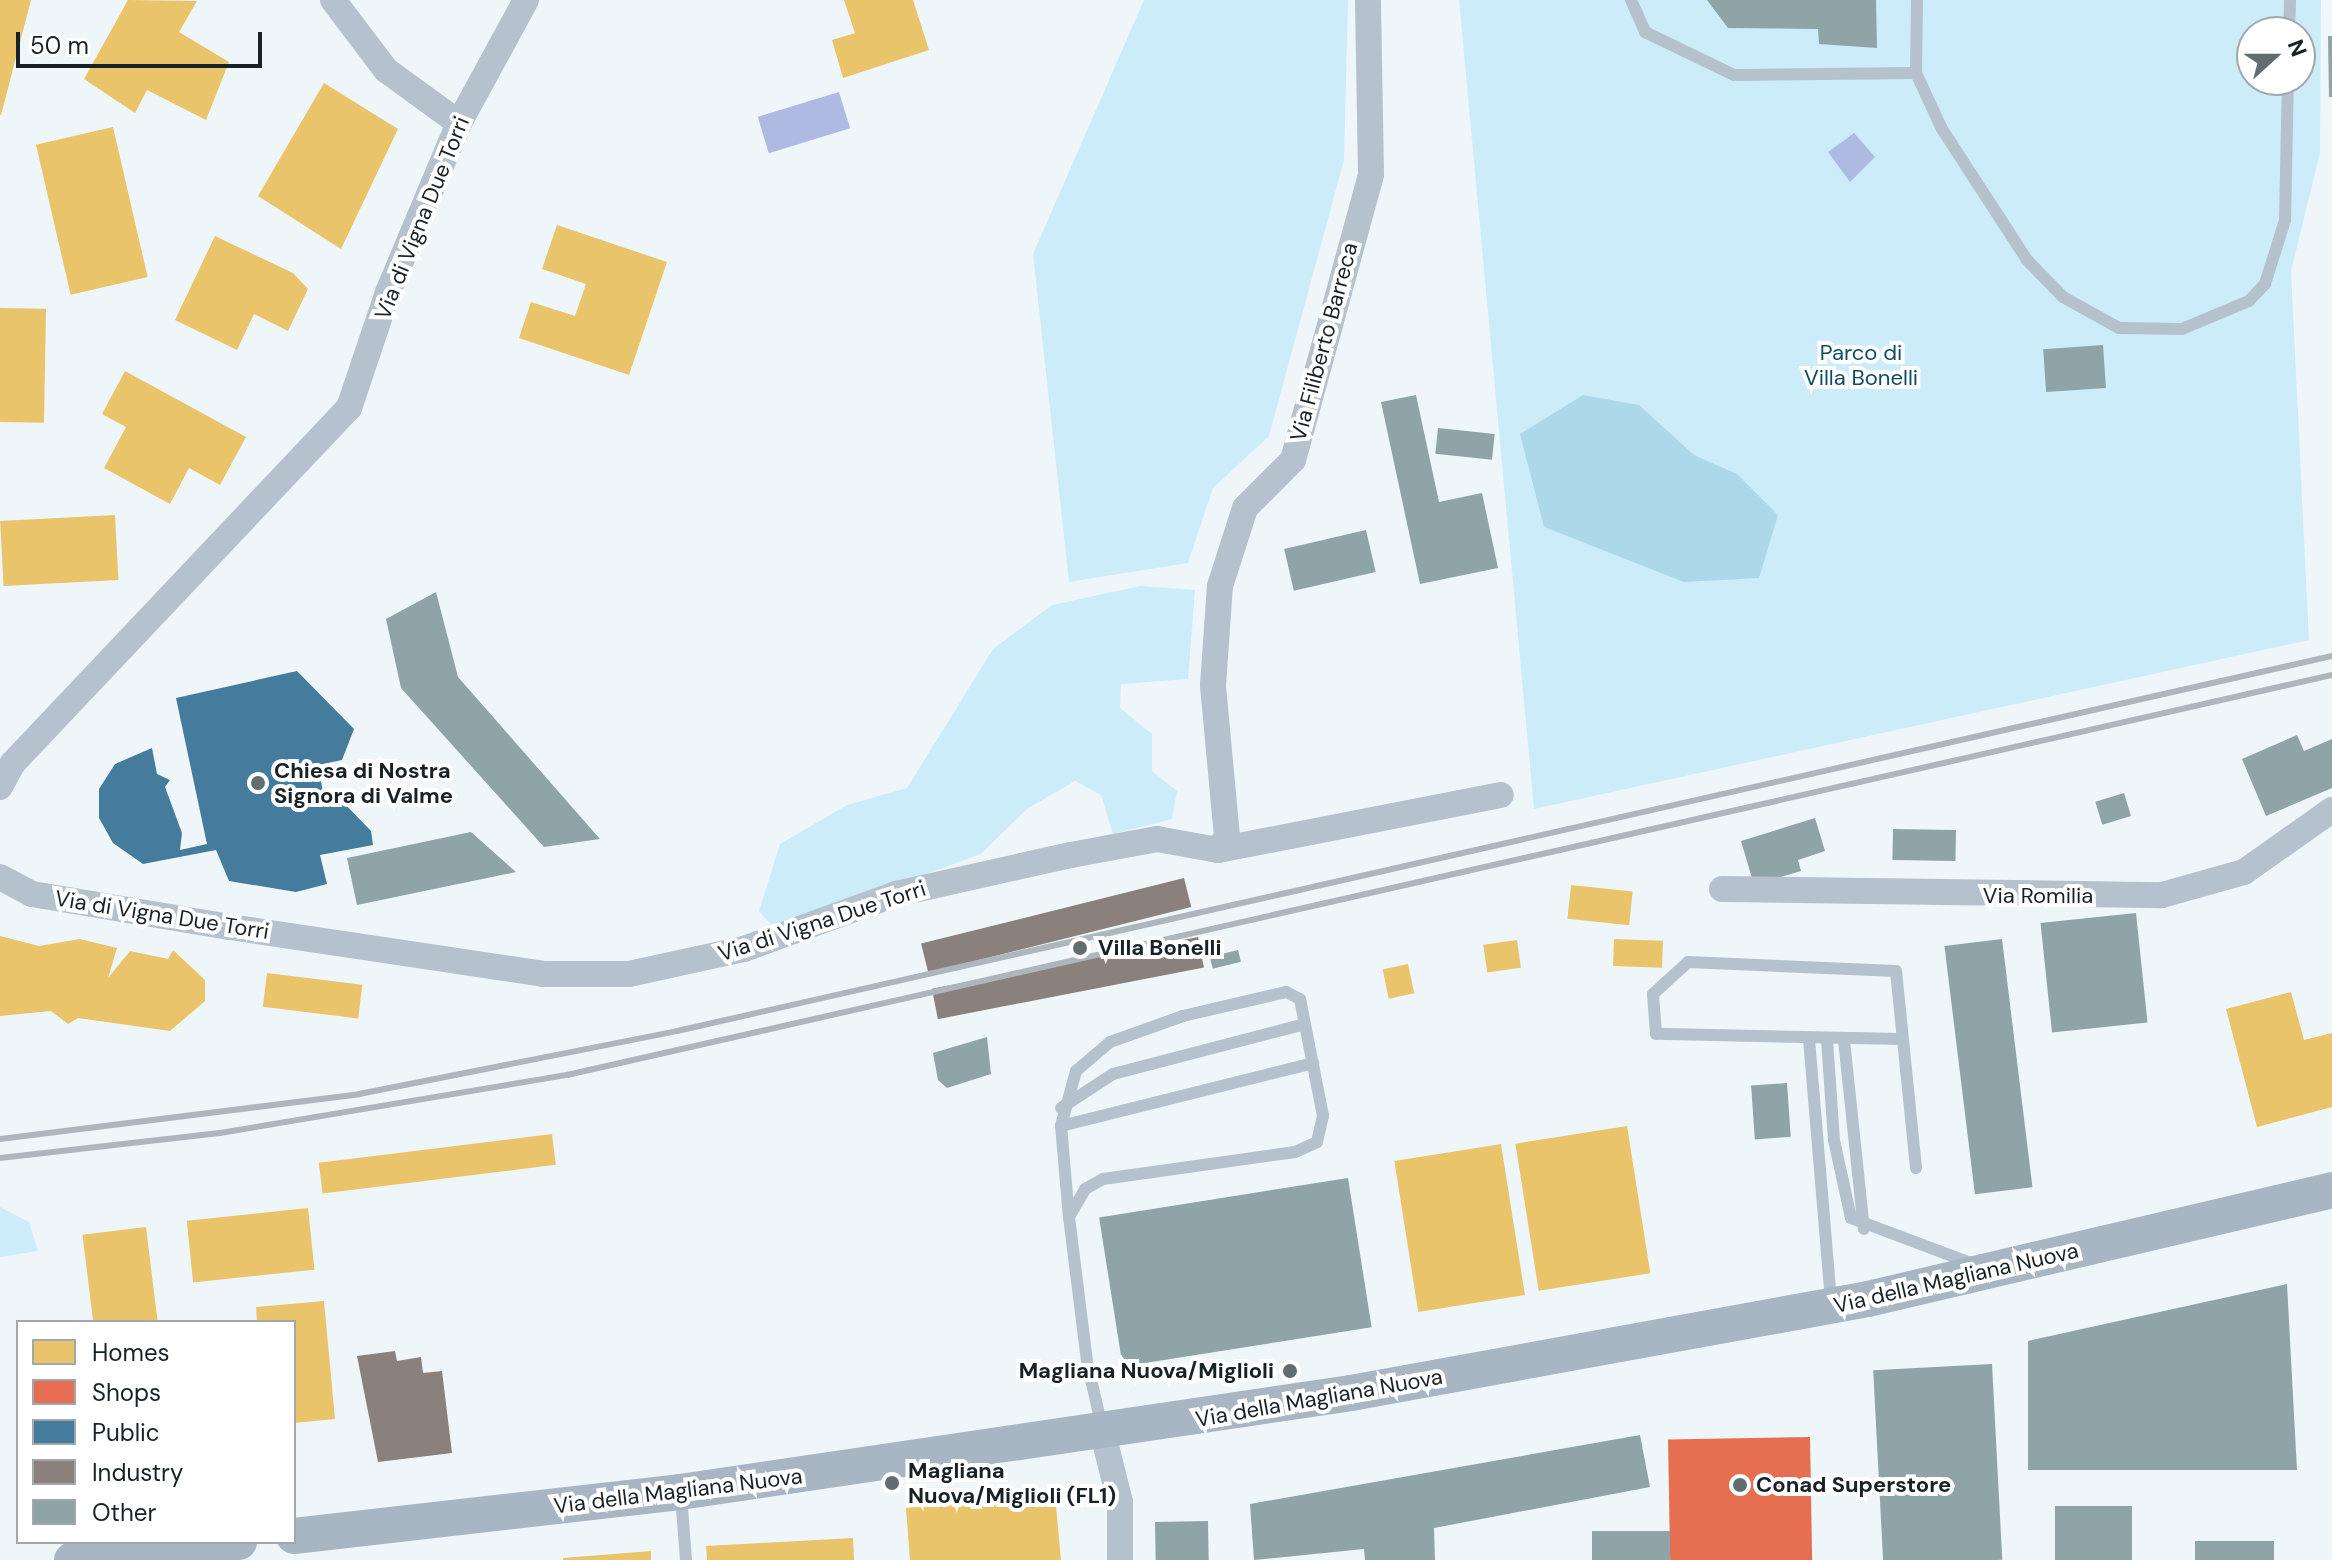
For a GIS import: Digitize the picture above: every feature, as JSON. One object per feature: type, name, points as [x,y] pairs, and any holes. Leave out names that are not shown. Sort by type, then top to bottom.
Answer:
[{"type":"main road","name":"Via della Magliana Nuova","points":[[296,1536],[680,1492],[1103,1434],[1832,1306],[2332,1190]]},
{"type":"main road","points":[[72,1560],[220,1544]]},
{"type":"street","points":[[333,0],[386,70],[459,123]]},
{"type":"street","name":"Via di Vigna Due Torri","points":[[0,787],[6,759],[331,434],[360,387],[388,292],[459,123],[526,0]]},
{"type":"street","name":"Via Filiberto Barreca","points":[[1218,850],[1227,837],[1213,685],[1220,586],[1245,508],[1293,460],[1371,174],[1368,0]]},
{"type":"street","name":"Via di Vigna Due Torri","points":[[0,877],[32,894],[230,927],[543,974],[629,974],[744,949],[896,894],[1071,855],[1157,839],[1218,850],[1501,795]]},
{"type":"street","name":"Via Romilia","points":[[1722,889],[2162,895],[2244,872],[2332,810]]},
{"type":"street","points":[[1103,1434],[1120,1502],[1120,1560]]},
{"type":"lane","points":[[1631,0],[1645,32],[1734,75],[1916,73]]},
{"type":"lane","points":[[1917,0],[1916,73],[1942,129],[2027,260],[2093,319],[2149,331],[2182,329],[2222,315],[2265,284],[2285,220],[2288,96]]},
{"type":"lane","points":[[1901,1039],[1827,1040],[1656,1034],[1653,994],[1688,962],[1896,971],[1916,1168]]},
{"type":"lane","points":[[1069,1217],[1085,1189],[1103,1179],[1314,1145],[1324,1127],[1300,999],[1286,992],[1125,1035],[1082,1064],[1061,1108],[1069,1217],[1103,1434]]},
{"type":"lane","points":[[1061,1108],[1113,1074],[1305,1024]]},
{"type":"lane","points":[[1809,1039],[1832,1306]]},
{"type":"lane","points":[[1827,1040],[1839,1177],[1846,1211],[1864,1229],[1990,1271]]},
{"type":"lane","points":[[1844,1040],[1864,1229]]},
{"type":"lane","points":[[1061,1126],[1313,1063]]},
{"type":"lane","points":[[680,1492],[686,1560]]},
{"type":"green space","points":[[1144,0],[1348,0],[1344,160],[1269,436],[1213,488],[1188,563],[1069,582],[1033,254]]},
{"type":"green space","name":"Parco di Villa Bonelli","points":[[1459,0],[2321,0],[2320,153],[2291,271],[2309,640],[1534,809]]},
{"type":"green space","points":[[1140,586],[1195,590],[1188,679],[1121,684],[1120,708],[1152,734],[1152,771],[1177,791],[1172,819],[1113,834],[1101,795],[1075,781],[1027,809],[981,854],[775,929],[759,911],[780,844],[847,805],[907,788],[993,649],[1052,605]]},
{"type":"green space","points":[[0,1207],[29,1222],[38,1251],[0,1257]]},
{"type":"shaded area","points":[[839,92],[850,128],[769,153],[758,117]]},
{"type":"shaded area","points":[[1854,133],[1875,157],[1850,182],[1828,152]]},
{"type":"shaded area","points":[[1583,395],[1639,405],[1694,455],[1737,474],[1778,515],[1759,578],[1684,582],[1544,527],[1520,434]]},
{"type":"building: Homes","points":[[0,0],[31,0],[1,115],[0,115]]},
{"type":"building: Homes","points":[[128,0],[197,1],[179,32],[229,62],[206,120],[147,90],[135,113],[84,79]]},
{"type":"building: Homes","points":[[844,0],[913,0],[929,50],[843,78],[832,40],[855,33]]},
{"type":"building: Homes","points":[[324,83],[398,129],[341,249],[258,196]]},
{"type":"building: Homes","points":[[113,127],[148,277],[71,295],[36,145]]},
{"type":"building: Homes","points":[[557,225],[667,262],[629,375],[519,338],[531,302],[575,316],[586,284],[542,269]]},
{"type":"building: Homes","points":[[215,236],[293,273],[308,289],[288,331],[254,314],[237,350],[175,320]]},
{"type":"building: Homes","points":[[0,308],[46,309],[44,423],[0,422]]},
{"type":"building: Homes","points":[[125,371],[246,437],[220,485],[189,468],[170,504],[104,468],[126,427],[102,414]]},
{"type":"building: Homes","points":[[115,515],[118,580],[4,586],[0,521]]},
{"type":"building: Homes","points":[[1571,885],[1633,891],[1629,925],[1567,919]]},
{"type":"building: Homes","points":[[0,936],[39,946],[80,939],[117,948],[108,978],[130,951],[168,959],[173,950],[205,980],[205,1001],[170,1031],[78,1018],[68,1024],[51,1011],[0,1016]]},
{"type":"building: Homes","points":[[1614,939],[1663,941],[1662,968],[1613,966]]},
{"type":"building: Homes","points":[[1517,940],[1521,968],[1487,972],[1483,945]]},
{"type":"building: Homes","points":[[1408,964],[1414,993],[1389,999],[1383,969]]},
{"type":"building: Homes","points":[[267,973],[362,985],[358,1018],[263,1007]]},
{"type":"building: Homes","points":[[2291,992],[2304,1040],[2332,1033],[2332,1107],[2257,1127],[2226,1009]]},
{"type":"building: Homes","points":[[1627,1126],[1650,1273],[1539,1291],[1515,1144]]},
{"type":"building: Homes","points":[[552,1134],[556,1165],[323,1193],[319,1163]]},
{"type":"building: Homes","points":[[1501,1144],[1525,1295],[1418,1312],[1394,1161]]},
{"type":"building: Homes","points":[[308,1208],[314,1270],[193,1282],[187,1221]]},
{"type":"building: Homes","points":[[146,1227],[157,1320],[93,1320],[82,1235]]},
{"type":"building: Homes","points":[[324,1301],[335,1419],[296,1423],[296,1320],[257,1320],[256,1307]]},
{"type":"building: Homes","points":[[1055,1495],[1061,1560],[910,1560],[906,1508]]},
{"type":"building: Homes","points":[[853,1538],[854,1560],[707,1560],[706,1546]]},
{"type":"building: Homes","points":[[651,1551],[651,1560],[563,1560],[563,1558]]},
{"type":"building: Shops","name":"Conad Superstore","points":[[1810,1437],[1812,1560],[1670,1560],[1668,1439]]},
{"type":"building: Public","name":"Chiesa di Nostra Signora di Valme","points":[[297,671],[354,729],[342,760],[318,765],[325,803],[342,801],[371,831],[373,845],[320,855],[327,884],[296,892],[229,881],[216,850],[143,864],[113,843],[99,818],[99,789],[115,764],[152,748],[157,774],[170,780],[165,787],[182,833],[180,850],[207,844],[176,698]]},
{"type":"building: Industry","points":[[1184,878],[1191,907],[928,973],[921,944]]},
{"type":"building: Industry","points":[[1198,937],[1204,967],[938,1019],[932,989]]},
{"type":"building: Industry","points":[[395,1351],[397,1361],[421,1357],[423,1373],[442,1371],[452,1453],[378,1462],[357,1356]]},
{"type":"building: Other","points":[[1707,0],[1876,0],[1877,48],[1819,44],[1818,29],[1728,28]]},
{"type":"building: Other","points":[[2328,36],[2332,36],[2332,97],[2329,97]]},
{"type":"building: Other","points":[[2103,345],[2106,388],[2046,392],[2043,349]]},
{"type":"building: Other","points":[[1416,395],[1439,502],[1482,493],[1498,568],[1420,584],[1381,402]]},
{"type":"building: Other","points":[[1438,428],[1495,434],[1492,460],[1435,454]]},
{"type":"building: Other","points":[[1366,530],[1376,572],[1294,591],[1284,549]]},
{"type":"building: Other","points":[[436,592],[458,677],[600,839],[544,847],[401,688],[386,619]]},
{"type":"building: Other","points":[[2297,735],[2304,751],[2332,739],[2332,788],[2266,816],[2242,759]]},
{"type":"building: Other","points":[[2124,793],[2131,816],[2102,825],[2095,802]]},
{"type":"building: Other","points":[[1815,818],[1825,851],[1798,860],[1801,871],[1754,885],[1741,841]]},
{"type":"building: Other","points":[[1893,829],[1956,830],[1955,861],[1892,860]]},
{"type":"building: Other","points":[[471,832],[516,872],[357,905],[347,858]]},
{"type":"building: Other","points":[[2136,913],[2147,1022],[2052,1032],[2041,923]]},
{"type":"building: Other","points":[[2002,939],[2032,1187],[1975,1194],[1944,946]]},
{"type":"building: Other","points":[[1238,950],[1241,962],[1213,969],[1210,957]]},
{"type":"building: Other","points":[[987,1037],[991,1074],[947,1088],[938,1080],[933,1053]]},
{"type":"building: Other","points":[[1787,1083],[1791,1137],[1755,1139],[1751,1086]]},
{"type":"building: Other","points":[[1348,1178],[1372,1327],[1123,1367],[1099,1217]]},
{"type":"building: Other","points":[[2287,1284],[2297,1470],[2028,1470],[2028,1341]]},
{"type":"building: Other","points":[[1992,1364],[2002,1560],[1883,1560],[1873,1370]]},
{"type":"building: Other","points":[[1640,1435],[1650,1487],[1434,1528],[1435,1560],[1365,1560],[1364,1549],[1254,1560],[1250,1504]]},
{"type":"building: Other","points":[[2055,1506],[2132,1506],[2132,1560],[2055,1560]]},
{"type":"building: Other","points":[[1208,1521],[1209,1560],[1156,1560],[1155,1522]]},
{"type":"building: Other","points":[[1592,1531],[1670,1531],[1670,1560],[1592,1560]]},
{"type":"building: Other","points":[[2195,1541],[2274,1541],[2274,1560],[2195,1560]]},
{"type":"railway","points":[[0,1139],[359,1094],[677,1031],[2332,656]]},
{"type":"railway","points":[[0,1158],[220,1133],[567,1075],[2332,675]]},
{"type":"place","name":"Chiesa di Nostra Signora di Valme","points":[[258,783]]},
{"type":"place","name":"Villa Bonelli","points":[[1080,948]]},
{"type":"place","name":"Magliana Nuova/Miglioli","points":[[1290,1371]]},
{"type":"place","name":"Magliana Nuova/Miglioli (FL1)","points":[[892,1483]]},
{"type":"place","name":"Conad Superstore","points":[[1740,1485]]}]
